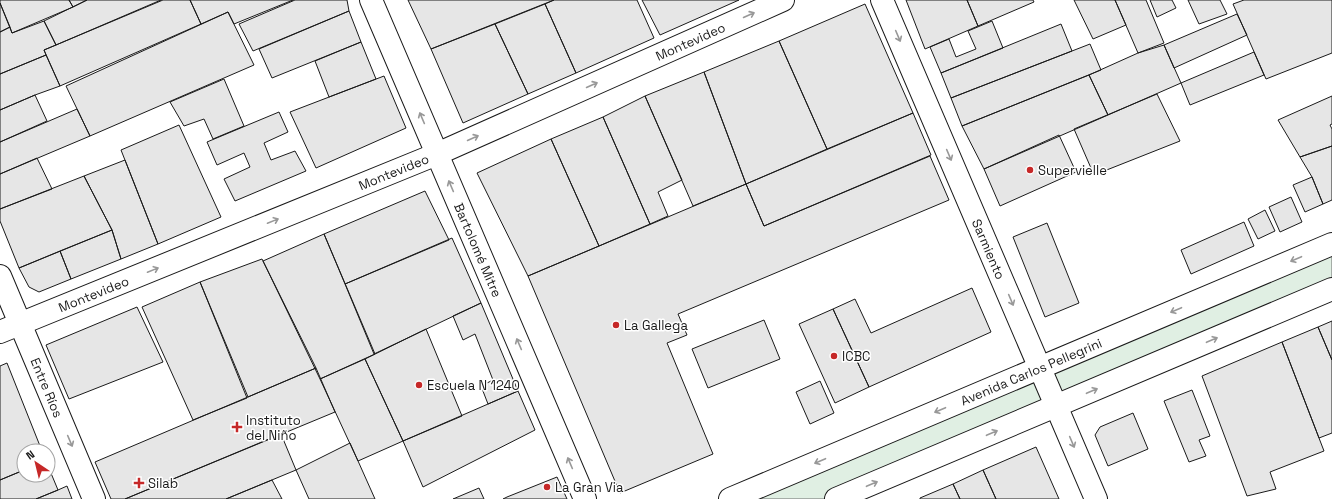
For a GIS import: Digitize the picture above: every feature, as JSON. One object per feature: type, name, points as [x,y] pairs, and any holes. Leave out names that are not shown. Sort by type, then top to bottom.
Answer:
[{"type":"street","name":"Bartolomé Mitre","points":[[371,0],[585,499]]},
{"type":"street","name":"Montevideo","points":[[0,332],[437,154],[784,0]]},
{"type":"street","name":"Sarmiento","points":[[882,0],[1096,499]]},
{"type":"street","name":"Avenida Carlos Pellegrini","points":[[730,499],[1332,244]]},
{"type":"street","name":"Entre Ríos","points":[[0,276],[94,499]]},
{"type":"street","points":[[836,499],[1332,289]]},
{"type":"green space","points":[[1332,244],[1332,289],[836,499],[730,499]]},
{"type":"building","points":[[0,0],[69,0],[73,7],[12,33]]},
{"type":"building","points":[[69,0],[87,0],[73,7]]},
{"type":"building","points":[[87,0],[161,0],[56,45],[44,21]]},
{"type":"building","points":[[163,0],[190,0],[201,24],[60,86],[44,50]]},
{"type":"building","points":[[190,0],[293,0],[234,24],[228,12],[201,24]]},
{"type":"building","points":[[295,0],[347,0],[349,11],[253,51],[239,24]]},
{"type":"building","points":[[408,0],[554,0],[431,49]]},
{"type":"building","points":[[554,0],[637,0],[654,38],[576,73],[545,4]]},
{"type":"building","points":[[642,0],[739,0],[660,35]]},
{"type":"building","points":[[906,0],[967,0],[978,26],[925,49]]},
{"type":"building","points":[[967,0],[1033,0],[1034,2],[978,26]]},
{"type":"building","points":[[1074,0],[1115,0],[1126,25],[1093,39]]},
{"type":"building","points":[[1115,0],[1146,0],[1164,43],[1138,53]]},
{"type":"building","points":[[1150,0],[1172,0],[1176,8],[1157,17]]},
{"type":"building","points":[[1188,0],[1220,0],[1227,14],[1199,24]]},
{"type":"building","points":[[1244,0],[1332,0],[1332,53],[1266,79],[1233,4]]},
{"type":"building","points":[[0,3],[10,27],[0,32]]},
{"type":"building","points":[[545,4],[576,73],[528,94],[495,24]]},
{"type":"building","points":[[865,4],[913,113],[827,149],[779,41]]},
{"type":"building","points":[[349,11],[361,42],[272,78],[259,49]]},
{"type":"building","points":[[228,12],[254,65],[90,136],[66,86]]},
{"type":"building","points":[[1237,14],[1247,35],[1174,68],[1164,45]]},
{"type":"building","points":[[44,21],[56,45],[44,50],[46,55],[0,74],[0,32],[10,27],[12,33]]},
{"type":"building","points":[[992,21],[1003,48],[941,73],[930,47],[949,39],[956,57],[976,49],[968,31]]},
{"type":"building","points":[[495,24],[528,94],[463,123],[431,49]]},
{"type":"building","points":[[1061,24],[1072,51],[951,98],[941,73]]},
{"type":"building","points":[[779,41],[827,149],[746,184],[704,72]]},
{"type":"building","points":[[361,42],[376,79],[329,97],[315,61]]},
{"type":"building","points":[[1090,44],[1101,70],[962,126],[951,98]]},
{"type":"building","points":[[1164,45],[1181,83],[1108,115],[1089,75],[1138,53]]},
{"type":"building","points":[[1254,52],[1264,75],[1190,105],[1181,83]]},
{"type":"building","points":[[46,55],[60,86],[0,110],[0,74]]},
{"type":"building","points":[[704,72],[746,184],[693,206],[645,96]]},
{"type":"building","points":[[1089,75],[1108,115],[984,169],[962,126]]},
{"type":"building","points":[[384,76],[406,128],[316,168],[290,112]]},
{"type":"building","points":[[224,79],[244,126],[213,139],[204,119],[184,126],[170,102]]},
{"type":"building","points":[[1157,94],[1180,141],[1094,175],[1074,129]]},
{"type":"building","points":[[35,95],[47,121],[0,142],[0,110]]},
{"type":"building","points":[[645,96],[682,180],[658,192],[668,216],[650,224],[603,117]]},
{"type":"building","points":[[1332,96],[1332,124],[1330,125],[1332,129],[1332,146],[1300,157],[1278,120]]},
{"type":"building","points":[[77,109],[90,136],[0,174],[0,142]]},
{"type":"building","points":[[279,112],[288,132],[264,143],[271,160],[295,151],[306,171],[235,201],[224,179],[250,167],[244,153],[217,165],[207,142]]},
{"type":"building","points":[[913,113],[931,155],[764,226],[746,184]]},
{"type":"building","points":[[603,117],[650,224],[599,246],[551,139]]},
{"type":"building","points":[[179,125],[221,217],[158,244],[121,150]]},
{"type":"building","name":"Supervielle","points":[[1059,135],[1076,172],[1000,206],[984,169]]},
{"type":"building","points":[[551,139],[599,246],[528,276],[477,173]]},
{"type":"building","points":[[1332,146],[1332,200],[1323,204],[1312,177],[1300,157]]},
{"type":"building","name":"La Gallega","points":[[930,156],[949,200],[678,314],[687,335],[667,343],[713,454],[620,493],[528,276],[746,184],[764,226]]},
{"type":"building","points":[[37,158],[52,189],[0,209],[0,174]]},
{"type":"building","points":[[125,160],[158,244],[121,259],[112,230],[84,176]]},
{"type":"building","points":[[84,176],[112,230],[19,268],[0,221],[0,209]]},
{"type":"building","points":[[1312,177],[1323,204],[1305,212],[1293,185]]},
{"type":"building","points":[[425,191],[449,240],[345,284],[324,234]]},
{"type":"building","points":[[1291,197],[1302,222],[1280,232],[1269,207]]},
{"type":"building","points":[[1265,210],[1275,231],[1258,239],[1248,219]]},
{"type":"building","points":[[1244,222],[1254,246],[1191,274],[1181,250]]},
{"type":"building","points":[[1047,223],[1079,303],[1045,317],[1013,237]]},
{"type":"building","points":[[112,230],[121,259],[71,279],[60,251]]},
{"type":"building","points":[[324,234],[375,354],[320,379],[263,261]]},
{"type":"building","points":[[452,238],[481,303],[374,354],[345,284]]},
{"type":"building","points":[[60,251],[71,279],[39,292],[29,287],[19,268]]},
{"type":"building","points":[[262,259],[316,368],[248,397],[200,282]]},
{"type":"building","points":[[200,282],[247,398],[193,420],[142,307]]},
{"type":"building","points":[[972,288],[991,332],[869,387],[833,309],[855,299],[871,333]]},
{"type":"building","points":[[481,303],[518,391],[488,404],[481,386],[493,380],[475,334],[463,340],[453,316]]},
{"type":"building","points":[[137,307],[163,362],[69,399],[46,345]]},
{"type":"building","name":"ICBC","points":[[833,309],[869,387],[835,403],[799,324]]},
{"type":"building","points":[[764,320],[780,359],[708,388],[692,349]]},
{"type":"building","points":[[1332,321],[1332,360],[1318,327]]},
{"type":"building","points":[[1318,327],[1332,360],[1332,433],[1319,438],[1282,342]]},
{"type":"building","points":[[426,329],[462,416],[403,441],[365,359]]},
{"type":"building","points":[[1282,342],[1324,451],[1270,472],[1276,489],[1247,496],[1202,376]]},
{"type":"building","points":[[365,359],[403,441],[358,461],[320,379]]},
{"type":"building","points":[[7,363],[39,443],[16,443],[16,473],[0,480],[0,366]]},
{"type":"building","name":"Instituto del Niño","points":[[316,368],[335,412],[125,499],[111,499],[95,462]]},
{"type":"building","points":[[820,381],[834,413],[810,424],[796,392]]},
{"type":"building","points":[[1192,390],[1210,436],[1199,440],[1206,456],[1189,462],[1164,401]]},
{"type":"building","points":[[518,391],[535,430],[423,487],[403,441]]},
{"type":"building","points":[[1133,413],[1148,449],[1108,466],[1095,435],[1100,427]]},
{"type":"building","points":[[281,434],[296,470],[226,499],[125,499]]},
{"type":"building","points":[[350,443],[375,499],[309,499],[296,470]]},
{"type":"building","points":[[1036,447],[1059,499],[996,499],[983,470]]},
{"type":"building","points":[[983,470],[996,499],[960,499],[953,484]]},
{"type":"building","points":[[16,473],[16,483],[55,483],[58,490],[36,499],[0,499],[0,480]]},
{"type":"building","name":"La Gran Via","points":[[557,477],[567,499],[503,499],[507,497]]},
{"type":"building","points":[[272,480],[282,499],[226,499]]},
{"type":"building","points":[[953,484],[960,499],[920,499],[920,498]]},
{"type":"building","points":[[67,486],[72,499],[36,499],[58,490]]},
{"type":"building","points":[[479,488],[484,499],[453,499]]},
{"type":"place","name":"Supervielle","points":[[1030,170]]},
{"type":"place","name":"La Gallega","points":[[616,325]]},
{"type":"place","name":"ICBC","points":[[834,356]]},
{"type":"place","name":"Escuela N 1240","points":[[419,385]]},
{"type":"place","name":"Instituto del Niño","points":[[237,427]]},
{"type":"place","name":"Silab","points":[[139,483]]},
{"type":"place","name":"La Gran Via","points":[[547,487]]}]
